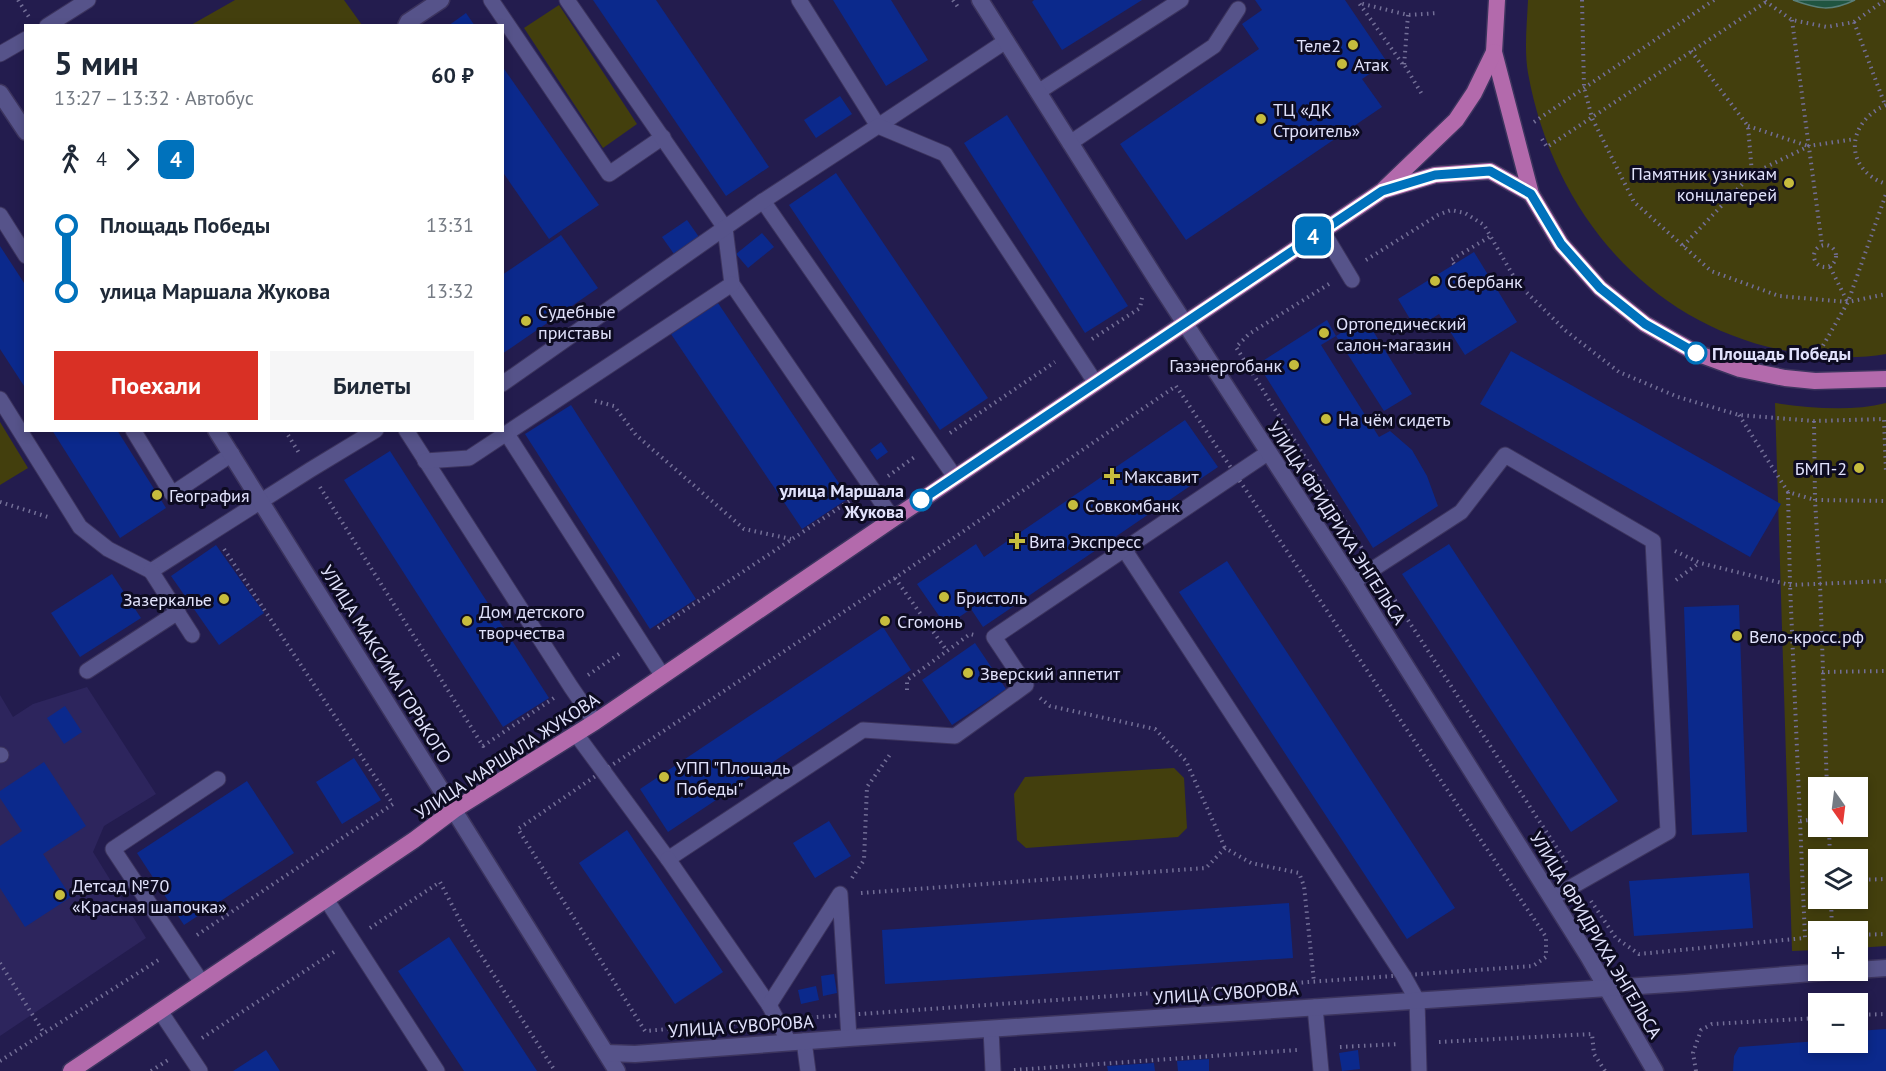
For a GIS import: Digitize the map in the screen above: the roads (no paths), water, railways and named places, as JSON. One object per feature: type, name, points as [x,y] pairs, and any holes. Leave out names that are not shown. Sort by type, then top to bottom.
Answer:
[{"type":"main road","points":[[1497,0],[1494,52],[1531,194],[1561,244],[1600,288],[1645,324],[1696,353],[1740,369],[1815,381],[1886,379]]},
{"type":"main road","points":[[1382,191],[1456,120],[1474,93],[1494,52]]},
{"type":"main road","points":[[1382,191],[1435,175],[1490,171],[1531,194]]},
{"type":"main road","name":"УЛИЦА МАРШАЛА ЖУКОВА","points":[[71,1071],[414,840],[454,810],[595,722],[1095,382],[1382,191]]},
{"type":"street","points":[[407,24],[441,0]]},
{"type":"street","name":"УЛИЦА ФРИДРИХА ЭНГЕЛЬСА","points":[[980,0],[1353,582],[1552,898],[1655,1071]]},
{"type":"street","points":[[0,93],[24,129]]},
{"type":"street","name":"УЛИЦА МАКСИМА ГОРЬКОГО","points":[[217,432],[617,1071]]},
{"type":"street","points":[[1868,969],[1886,968]]},
{"type":"street","name":"УЛИЦА СУВОРОВА","points":[[606,1053],[635,1054],[1808,973]]},
{"type":"lane","points":[[50,24],[88,0]]},
{"type":"lane","points":[[491,0],[609,174],[663,137]]},
{"type":"lane","points":[[567,0],[726,228],[732,284],[893,519]]},
{"type":"lane","points":[[800,0],[878,126],[945,154],[1095,382]]},
{"type":"lane","points":[[1038,92],[1181,0]]},
{"type":"lane","points":[[1070,143],[1214,46],[1238,9]]},
{"type":"lane","points":[[0,54],[24,40]]},
{"type":"lane","points":[[504,383],[763,201],[1006,41]]},
{"type":"lane","points":[[763,201],[955,477]]},
{"type":"lane","points":[[0,214],[24,253]]},
{"type":"lane","points":[[1322,230],[1352,280]]},
{"type":"lane","points":[[425,461],[470,458],[732,284]]},
{"type":"lane","points":[[0,399],[80,527],[108,549],[151,571],[192,635]]},
{"type":"lane","points":[[134,432],[172,494],[232,454]]},
{"type":"lane","points":[[151,571],[373,432]]},
{"type":"lane","points":[[406,432],[595,722]]},
{"type":"lane","points":[[507,434],[662,675]]},
{"type":"lane","points":[[668,859],[863,730],[955,736],[1026,686],[994,637],[1269,452]]},
{"type":"lane","points":[[1353,582],[1461,512],[1505,455],[1653,541],[1668,832],[1552,898]]},
{"type":"lane","points":[[1124,549],[1403,975],[1417,1000],[1419,1071]]},
{"type":"lane","points":[[87,671],[178,612]]},
{"type":"lane","points":[[576,734],[668,859],[769,1005],[776,1020],[796,1042],[808,1071]]},
{"type":"lane","points":[[202,983],[113,849],[218,779]]},
{"type":"lane","points":[[769,1005],[840,894],[849,1038]]},
{"type":"lane","points":[[326,899],[437,1071]]},
{"type":"lane","points":[[1315,1007],[1321,1071]]},
{"type":"lane","points":[[160,1011],[200,1071]]},
{"type":"lane","points":[[991,1029],[993,1071]]},
{"type":"place","name":"Теле2","points":[[1353,45]]},
{"type":"place","name":"Атак","points":[[1342,64]]},
{"type":"place","name":"ТЦ «ДК Строитель»","points":[[1261,119]]},
{"type":"place","name":"Памятник узникам концлагерей","points":[[1789,183]]},
{"type":"place","name":"Сбербанк","points":[[1435,281]]},
{"type":"place","name":"Судебные приставы","points":[[526,321]]},
{"type":"place","name":"Ортопедический салон-магазин","points":[[1324,333]]},
{"type":"place","name":"Площадь Победы","points":[[1696,353]]},
{"type":"place","name":"Газэнергобанк","points":[[1294,365]]},
{"type":"place","name":"На чём сидеть","points":[[1326,419]]},
{"type":"place","name":"БМП-2","points":[[1859,468]]},
{"type":"place","name":"Максавит","points":[[1112,476]]},
{"type":"place","name":"География","points":[[157,495]]},
{"type":"place","name":"улица Маршала Жукова","points":[[921,500]]},
{"type":"place","name":"Совкомбанк","points":[[1073,505]]},
{"type":"place","name":"Вита Экспресс","points":[[1017,541]]},
{"type":"place","name":"Бристоль","points":[[944,597]]},
{"type":"place","name":"Зазеркалье","points":[[224,599]]},
{"type":"place","name":"Дом детского творчества","points":[[467,621]]},
{"type":"place","name":"Сгомонь","points":[[885,621]]},
{"type":"place","name":"Вело-кросс.рф","points":[[1737,636]]},
{"type":"place","name":"Зверский аппетит","points":[[968,673]]},
{"type":"place","name":"УПП \"Площадь Победы\"","points":[[664,777]]},
{"type":"place","name":"Детсад №70 «Красная шапочка»","points":[[60,895]]}]
